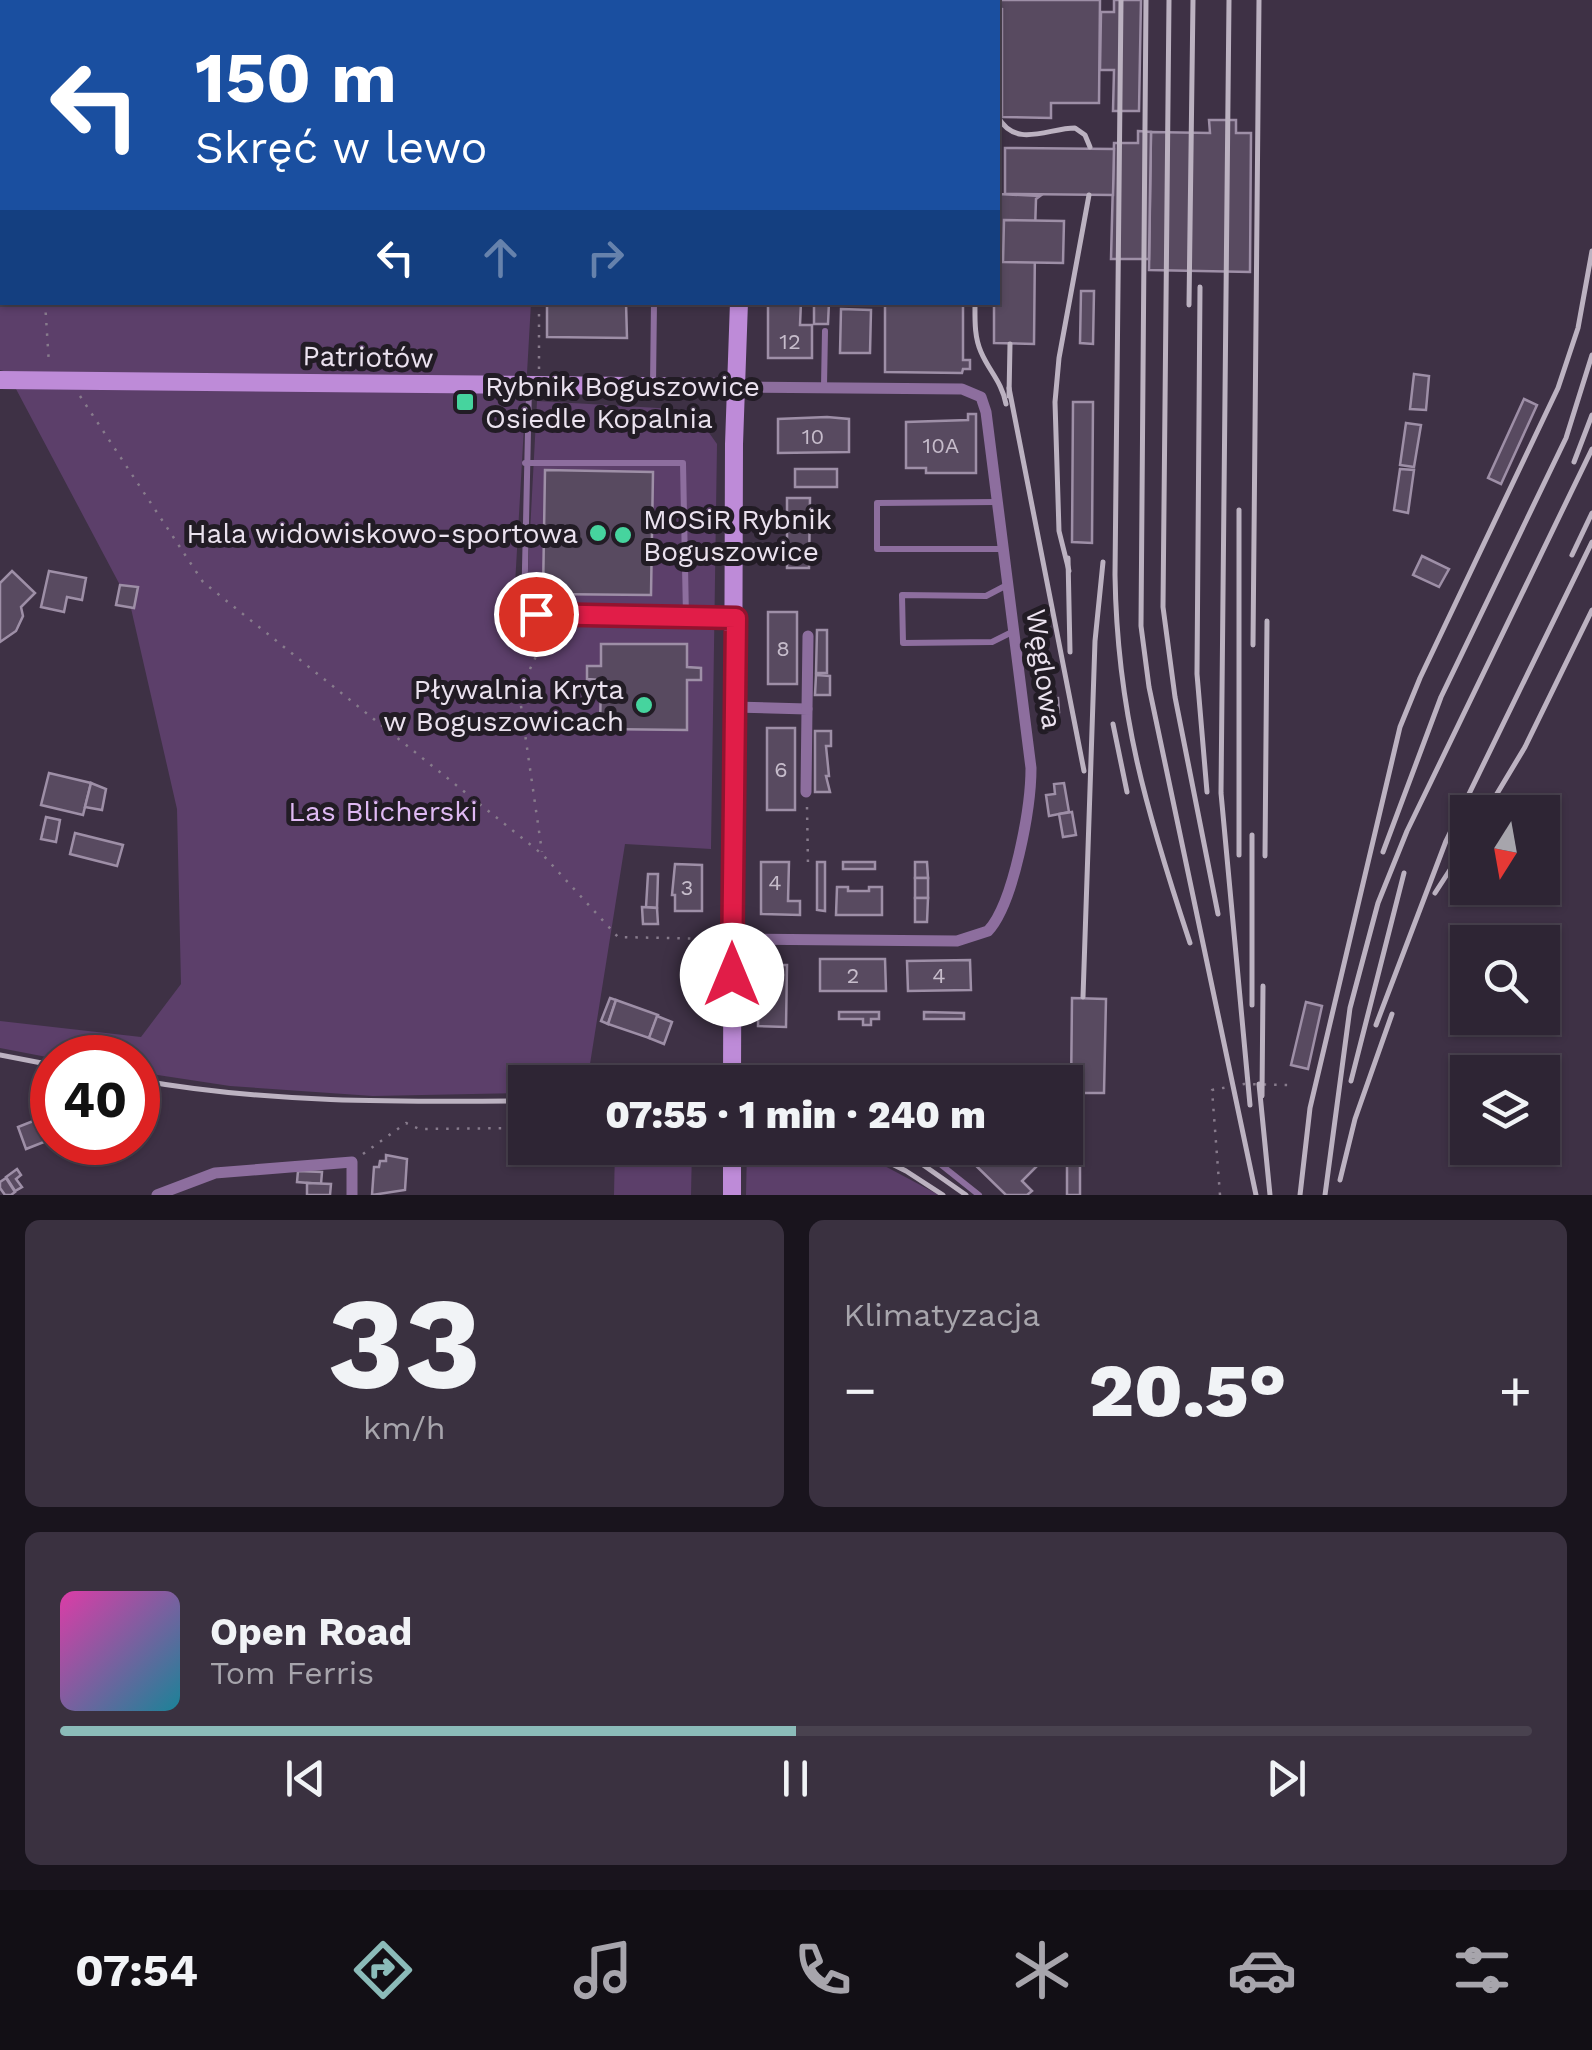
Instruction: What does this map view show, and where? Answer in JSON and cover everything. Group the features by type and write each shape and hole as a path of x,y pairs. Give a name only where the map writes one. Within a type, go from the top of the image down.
{"street":[{"path":"734,1065 731,939 739,305"},
{"name":"Patriotów","path":"0,380 735,387"},
{"name":"Węglowa","path":"731,939 957,941 980,935 994,926 1006,900 1030,790 1030,752 998,502 985,408 977,393 962,389 735,387"},
{"path":"806,792 808,636"},
{"path":"734,708 808,709"},
{"path":"157,1195 215,1173 352,1162 352,1195"},
{"path":"732,1165 732,1195"}],"lane":[{"path":"653,386 657,305"},
{"path":"824,388 825,331"},
{"path":"534,385 525,463 524,614 736,618"},
{"path":"525,463 683,464 686,618"},
{"path":"998,502 877,503 877,549 1004,548"},
{"path":"1008,584 986,596 902,595 902,643 992,642 1014,632"},
{"path":"941,1165 979,1195"}],"path":[{"path":"45,305 50,381"},
{"path":"534,385 539,305"},
{"path":"70,381 203,582 542,854 618,937 731,939"},
{"path":"536,614 540,648 519,692 542,854"},
{"path":"806,792 808,865"},
{"path":"1220,1195 1212,1090 1230,1085 1288,1085"},
{"path":"352,1162 406,1123 419,1129 508,1128"}],"green space":[{"name":"Las Blicherski","path":"0,305 531,305 513,620 525,626 537,401 693,410 717,444 711,849 625,844 590,1064 594,1065 508,1065 508,1093 373,1096 230,1086 160,1075 160,1035 143,1035 181,984 177,809 130,604 7,372 0,370"},
{"name":"Las Blicherski","path":"0,1021 123,1035 30,1035 30,1054 0,1048"},
{"path":"615,1165 692,1165 691,1195 614,1195"},
{"path":"747,1165 883,1165 939,1195 746,1195"}],"building":[{"path":"1000,0 1100,0 1099,103 1051,103 1051,118 1002,117"},
{"path":"1114,0 1141,0 1139,111 1113,111 1114,70 1100,70 1101,12 1114,12"},
{"path":"1209,120 1236,120 1236,133 1251,133 1250,272 1149,270 1151,132 1210,133"},
{"path":"1138,131 1151,132 1149,259 1111,259 1114,143 1138,143"},
{"path":"1005,148 1114,149 1113,195 1005,194"},
{"path":"1000,194 1040,196 1036,199 1035,231 1046,231 1046,244 1035,244 1034,344 994,343 994,305 1000,305"},
{"path":"1004,220 1064,221 1063,263 1003,262"},
{"path":"1081,291 1094,291 1093,344 1080,343"},
{"path":"547,305 626,305 627,338 547,337"},
{"path":"768,305 801,305 800,325 812,325 812,358 768,358"},
{"path":"814,305 829,305 828,324 814,324"},
{"path":"885,305 963,305 963,360 970,360 970,369 963,369 962,373 885,372"},
{"path":"841,309 871,310 870,353 840,353"},
{"path":"1414,374 1429,376 1426,410 1410,409"},
{"path":"1524,399 1537,405 1501,484 1488,478"},
{"path":"1073,402 1093,402 1092,543 1072,542"},
{"path":"968,414 976,414 976,473 926,473 926,468 906,468 906,422 968,420"},
{"path":"778,419 849,419 849,452 778,453"},
{"path":"1406,423 1421,425 1414,467 1400,465"},
{"path":"795,469 837,469 837,487 795,487"},
{"path":"1400,469 1414,470 1408,513 1394,510"},
{"name":"Hala widowiskowo-sportowa","path":"545,470 653,472 651,595 543,594"},
{"path":"787,498 810,498 809,568 787,568"},
{"path":"1422,556 1449,569 1439,587 1413,575"},
{"path":"12,571 35,593 21,607 23,616 16,631 0,642 0,583"},
{"path":"49,571 86,578 82,600 67,597 64,612 41,607"},
{"path":"120,585 138,587 134,608 116,605"},
{"path":"768,612 797,612 797,684 768,684"},
{"path":"817,630 827,630 827,673 816,673"},
{"name":"Pływalnia Kryta w Boguszowicach","path":"601,644 687,644 687,667 701,668 701,680 687,680 687,730 600,729 601,680 587,679 587,666 601,666"},
{"path":"816,675 830,676 830,695 815,695"},
{"path":"1058,698 1059,712 1048,713 1046,699"},
{"path":"767,728 795,728 795,810 767,810"},
{"path":"815,731 831,731 831,746 826,746 830,792 815,792"},
{"path":"49,773 91,783 83,815 41,805"},
{"path":"91,783 106,789 102,810 85,807"},
{"path":"1064,783 1069,812 1049,816 1046,795 1055,794 1054,784"},
{"path":"1072,812 1076,835 1063,837 1059,814"},
{"path":"46,817 60,820 56,842 41,839"},
{"path":"75,833 123,845 117,866 70,854"},
{"path":"761,862 789,862 788,901 800,901 800,915 761,914"},
{"path":"817,862 825,862 825,911 817,910"},
{"path":"843,862 875,862 875,869 843,869"},
{"path":"915,862 927,862 928,878 915,878"},
{"path":"675,864 702,865 702,911 675,911"},
{"path":"648,874 658,874 657,908 646,907"},
{"path":"915,878 928,878 928,898 915,898"},
{"path":"837,887 869,891 869,887 882,887 882,915 836,915"},
{"path":"915,898 928,898 927,922 915,922"},
{"path":"642,907 657,908 658,924 643,924"},
{"path":"820,959 885,959 886,991 820,991"},
{"path":"970,960 971,990 908,991 907,961"},
{"path":"759,965 787,965 786,1027 758,1026"},
{"path":"610,998 616,1000 608,1024 601,1021"},
{"path":"1072,998 1106,999 1104,1093 1083,1093 1083,1065 1071,1065"},
{"path":"616,1000 658,1015 649,1038 608,1024"},
{"path":"1306,1002 1322,1006 1308,1069 1291,1065"},
{"path":"839,1012 879,1012 879,1019 863,1025 863,1019 839,1019"},
{"path":"924,1012 964,1013 964,1019 924,1019"},
{"path":"657,1016 672,1022 664,1044 649,1038"},
{"path":"30,1122 30,1147 26,1149 18,1127"},
{"path":"386,1155 407,1159 405,1190 372,1195 374,1167 386,1161"},
{"path":"975,1165 1037,1166 1022,1181 1032,1191 1027,1195 1006,1195"},
{"path":"1067,1165 1080,1165 1080,1195 1067,1195"},
{"path":"17,1169 21,1175 16,1179 22,1187 15,1191 6,1177"},
{"path":"298,1171 322,1172 321,1184 297,1182"},
{"path":"6,1178 15,1192 11,1195 5,1195 0,1188 0,1182"},
{"path":"307,1183 331,1184 330,1195 307,1195"}],"railway":[{"path":"1121,0 1117,625 1137,762 1190,943"},
{"path":"1146,0 1141,626 1149,687 1256,1195"},
{"path":"1169,0 1163,607 1175,697 1218,914"},
{"path":"1189,305 1193,0"},
{"path":"1229,0 1221,793 1250,1105"},
{"path":"1253,645 1259,0"},
{"path":"1000,120 1005,127 1023,135 1075,128 1085,135 1090,147"},
{"path":"1069,571 1059,531 1055,402 1059,358 1089,195"},
{"path":"1300,1195 1310,1108 1400,727 1558,388 1578,328 1592,251"},
{"path":"1200,287 1197,674 1207,792"},
{"path":"975,305 979,346 1006,404"},
{"path":"1009,396 1010,344"},
{"path":"1383,852 1441,697 1566,438 1592,355"},
{"path":"1009,388 1084,771"},
{"path":"1574,462 1592,415"},
{"path":"1325,1195 1350,1008 1378,903 1407,831 1592,449"},
{"path":"1239,510 1239,855"},
{"path":"1572,555 1592,513"},
{"path":"1376,1025 1446,841 1592,542"},
{"path":"1068,558 1070,652"},
{"path":"1083,997 1095,641 1103,562"},
{"path":"1496,795 1525,747 1592,610"},
{"path":"1265,856 1267,621"},
{"path":"1113,724 1127,792"},
{"path":"1252,835 1252,1005"},
{"path":"1435,893 1450,870"},
{"path":"1351,1081 1404,873"},
{"path":"1262,1096 1263,986"},
{"path":"1340,1180 1355,1119 1392,1014"},
{"path":"0,1055 30,1061"},
{"path":"160,1084 283,1097 508,1101"},
{"path":"1259,1084 1270,1195"},
{"path":"894,1165 943,1195"},
{"path":"923,1165 966,1195"}],"place":[{"name":"Rybnik Boguszowice Osiedle Kopalnia","path":"465,402"},
{"name":"Hala widowiskowo-sportowa","path":"598,533"},
{"name":"MOSiR Rybnik Boguszowice","path":"623,535"},
{"name":"Pływalnia Kryta w Boguszowicach","path":"644,705"}],"route":[{"path":"536,614 736,618 732,975"}]}
